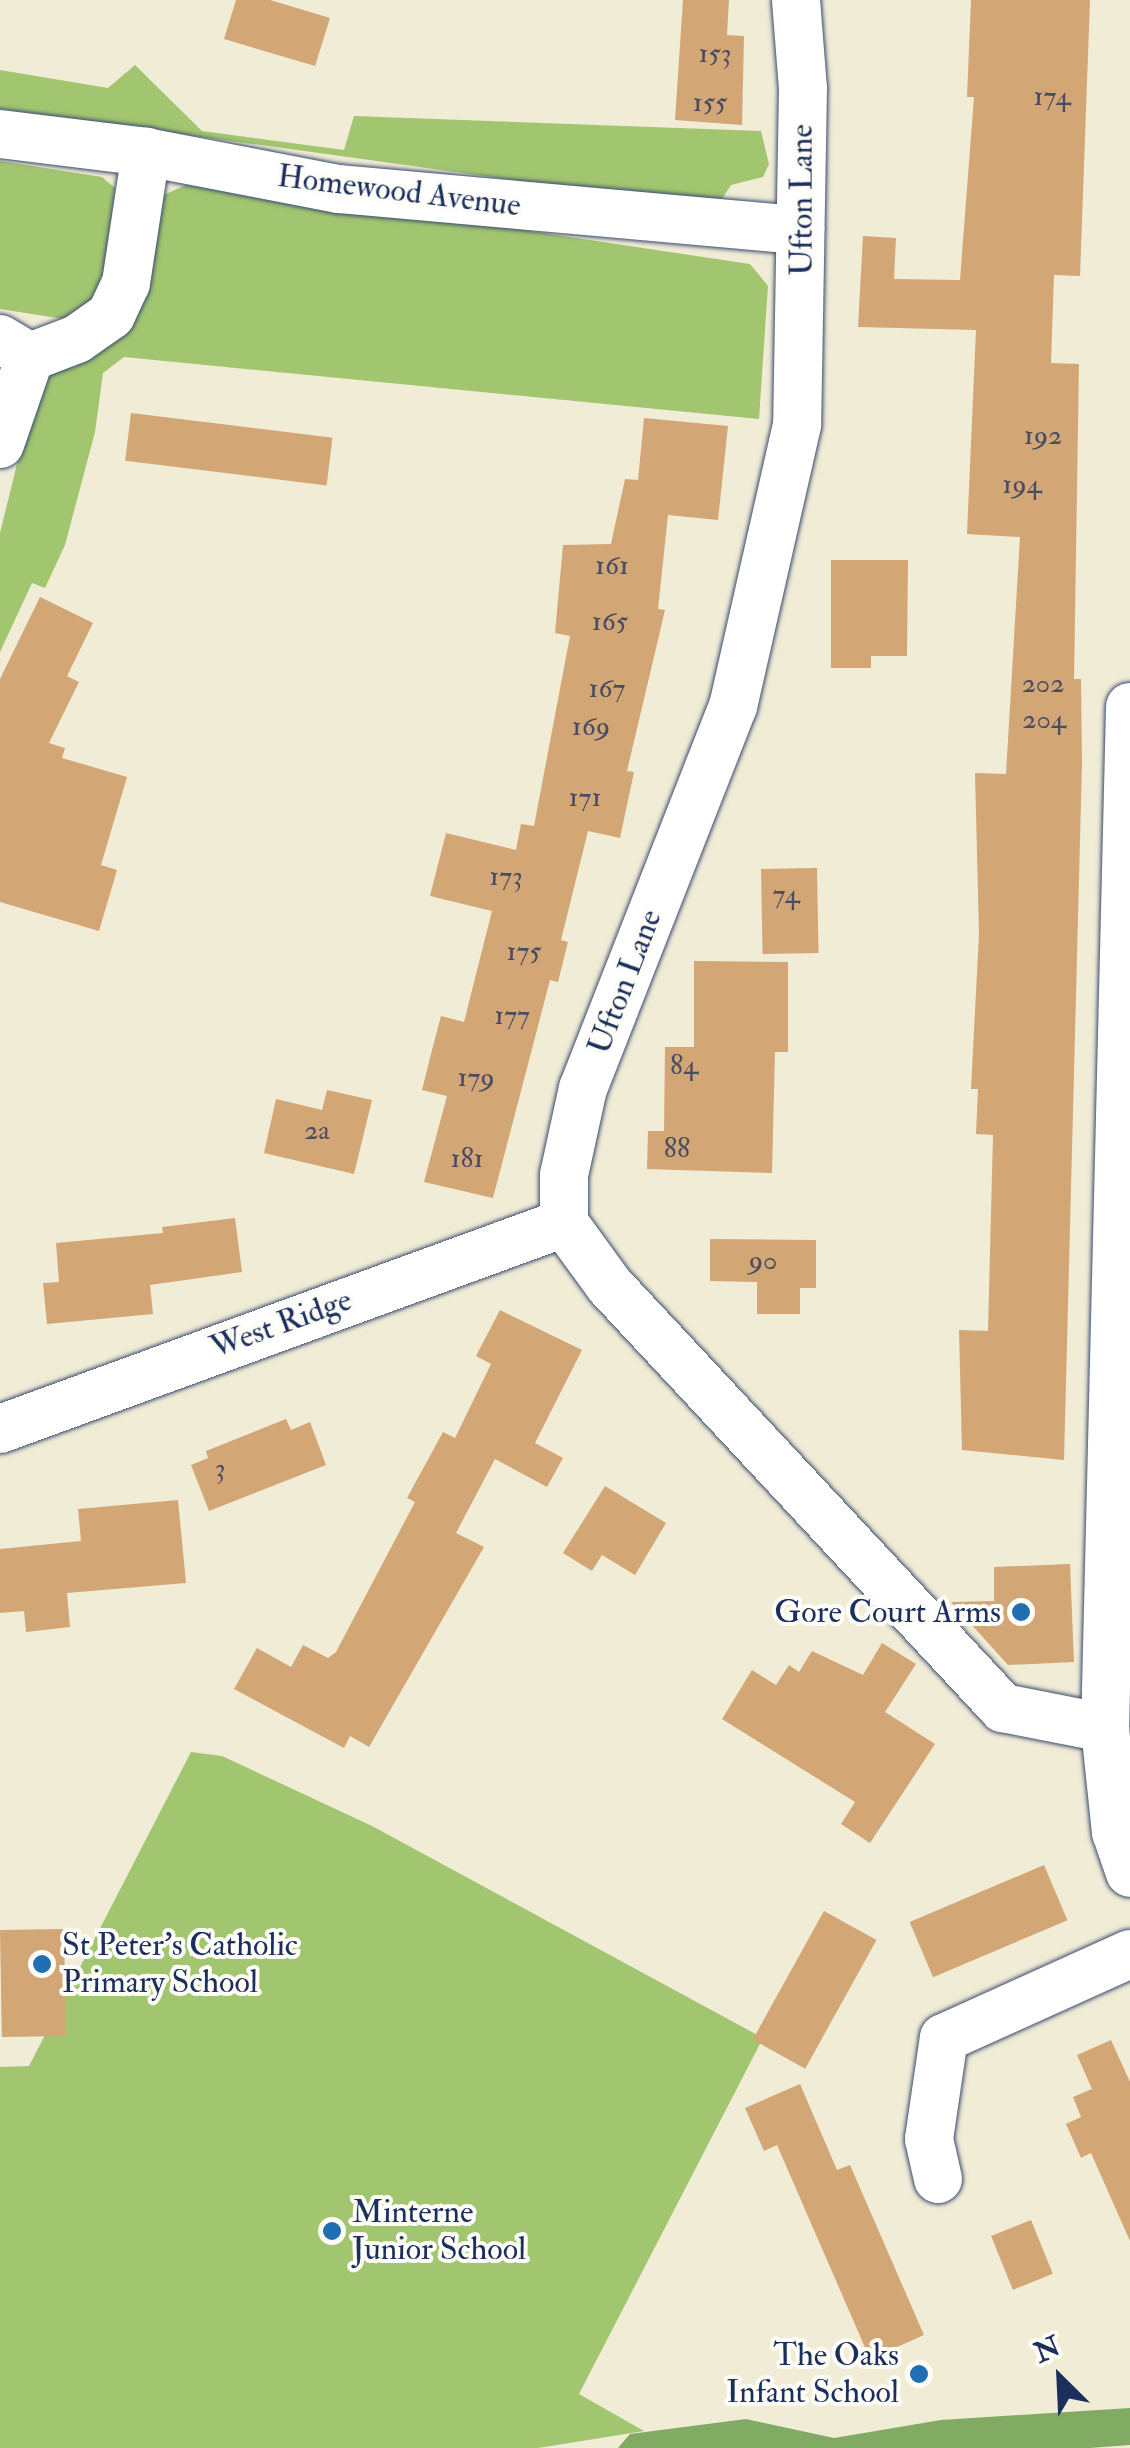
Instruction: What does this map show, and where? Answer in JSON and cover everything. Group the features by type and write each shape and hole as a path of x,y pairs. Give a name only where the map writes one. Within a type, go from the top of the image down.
{"street":[{"name":"Ufton Lane","path":"564,1224 564,1175 583,1088 732,706 797,425 803,88 796,0"},
{"name":"Homewood Avenue","path":"0,134 146,152 339,189 800,230"},
{"path":"0,444 15,348 77,339 111,315 126,282 146,152"},
{"path":"1130,707 1105,1728 1116,1832 1130,1872"},
{"path":"564,1224 610,1286 1003,1708 1105,1728"},
{"name":"West Ridge","path":"0,1429 564,1224"},
{"path":"938,2178 929,2139 944,2038 1130,1954"}],"green space":[{"path":"135,65 202,131 344,150 354,116 761,131 769,164 763,177 731,185 716,208 0,109 0,70 108,88"},
{"path":"0,161 102,177 115,188 102,299 64,319 0,309"},
{"path":"194,181 750,264 768,286 759,419 124,357 103,373 95,432 65,545 45,588 32,583 0,652 0,533 37,383 77,342 162,196"},
{"name":"Minterne Junior School","path":"191,1752 222,1756 372,1826 763,2038 579,2394 644,2431 538,2448 0,2448 0,2067 29,2066"},
{"path":"1130,2408 1130,2445 618,2448 630,2434 746,2419 834,2438 941,2420"}],"building":[{"path":"236,0 270,0 330,18 315,66 224,39"},
{"path":"683,0 729,0 727,35 744,36 742,125 675,120"},
{"path":"971,0 1090,0 1080,276 1054,275 1051,363 1079,364 1074,679 1081,679 1082,763 1064,1460 962,1450 959,1330 988,1331 993,1135 976,1134 978,1089 971,1089 979,934 975,773 1006,774 1020,537 967,534 976,330 858,327 863,236 896,238 894,279 960,280 974,97 967,97"},
{"path":"131,413 332,438 327,485 125,461"},
{"path":"644,418 728,426 718,520 668,515 658,609 665,610 627,771 634,772 620,838 588,831 561,940 568,942 558,982 550,980 493,1198 424,1182 447,1096 422,1090 432,1050 441,1016 464,1022 492,911 430,896 446,833 516,850 521,824 534,826 570,636 555,633 563,545 611,544 625,479 638,480"},
{"path":"831,560 908,560 907,656 871,656 871,668 831,668"},
{"path":"40,597 93,623 67,676 79,682 49,743 65,748 62,758 127,777 101,865 117,870 99,931 0,902 0,679"},
{"path":"817,868 818,953 762,954 761,869"},
{"path":"694,961 788,962 788,1052 775,1052 772,1173 647,1169 648,1131 664,1131 665,1047 694,1047"},
{"path":"327,1090 372,1100 354,1174 264,1153 276,1099 322,1110"},
{"path":"235,1218 242,1272 150,1285 153,1314 47,1324 43,1283 59,1282 56,1243 163,1233 162,1227"},
{"path":"710,1239 816,1240 816,1288 800,1288 800,1314 757,1314 757,1282 710,1281"},
{"path":"500,1310 582,1350 535,1443 563,1458 547,1487 495,1459 456,1533 484,1547 369,1747 350,1736 344,1748 234,1689 257,1648 291,1667 303,1645 328,1658 336,1652 415,1502 407,1498 443,1432 455,1438 491,1364 476,1356"},
{"path":"286,1419 291,1430 310,1422 326,1465 209,1511 191,1465 208,1458 206,1451"},
{"path":"605,1486 666,1523 635,1575 602,1555 592,1571 563,1553"},
{"path":"178,1500 186,1583 67,1593 70,1627 26,1632 24,1611 0,1613 0,1549 81,1541 78,1509"},
{"name":"Gore Court Arms","path":"1070,1564 1074,1662 1008,1665 951,1602 994,1601 994,1567"},
{"path":"882,1643 916,1664 885,1712 935,1744 870,1843 841,1824 855,1802 722,1719 752,1670 776,1685 789,1665 799,1672 812,1651 863,1675"},
{"path":"1044,1865 1067,1920 933,1977 910,1922"},
{"path":"824,1911 876,1940 805,2069 753,2040"},
{"path":"64,1929 66,2036 2,2037 0,1930"},
{"path":"1111,2040 1130,2082 1130,2241 1091,2153 1081,2158 1066,2124 1081,2117 1073,2097 1092,2089 1077,2055"},
{"path":"800,2084 837,2170 850,2165 924,2335 870,2359 777,2145 764,2151 745,2108"},
{"path":"1031,2220 1053,2274 1013,2290 991,2236"}],"place":[{"name":"Gore Court Arms","path":"1021,1612"},
{"name":"St Peter's Catholic Primary School","path":"42,1964"},
{"name":"Minterne Junior School","path":"332,2231"},
{"name":"The Oaks Infant School","path":"919,2374"}]}
